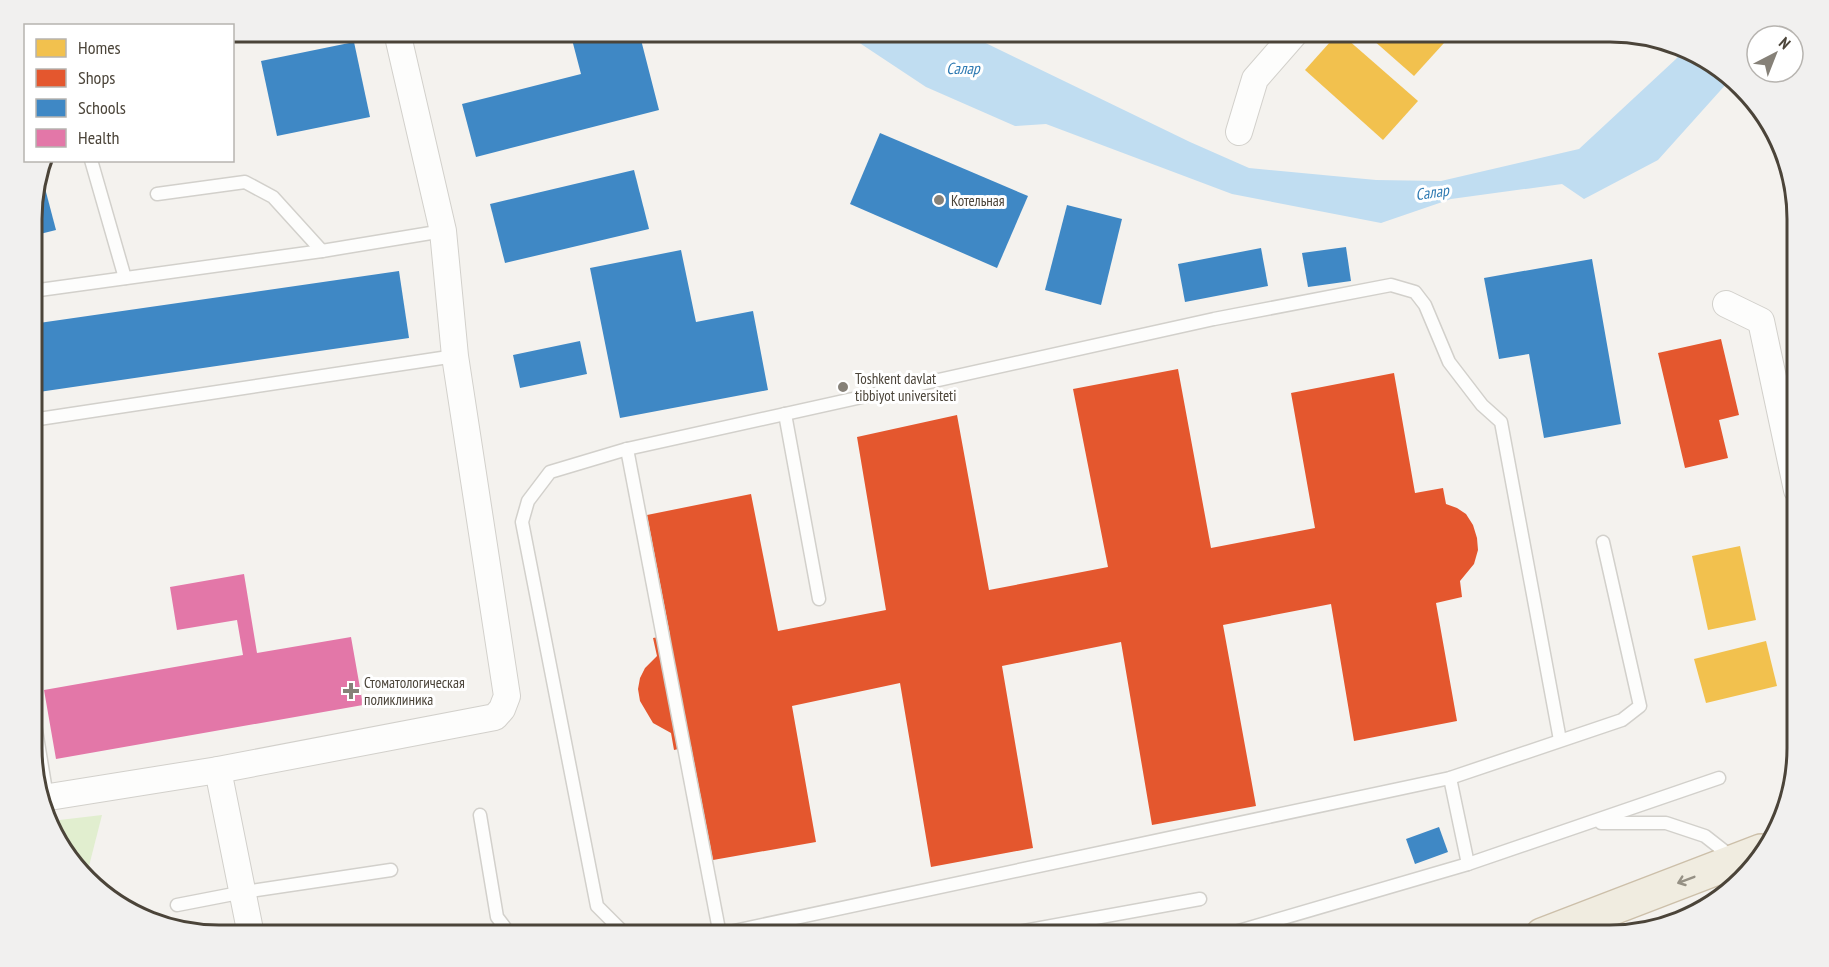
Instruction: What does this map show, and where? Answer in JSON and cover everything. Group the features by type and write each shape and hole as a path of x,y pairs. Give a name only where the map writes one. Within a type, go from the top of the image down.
{"highway":[{"path":"1568,925 1749,856"}],"street":[{"path":"49,797 218,770 495,717 502,709 507,696 455,356 443,231 399,42"},
{"path":"1239,132 1255,79 1287,42"},
{"path":"1726,304 1761,321 1787,443"},
{"path":"218,770 249,925"}],"lane":[{"path":"92,162 125,278"},
{"path":"157,194 245,182 273,198 322,250"},
{"path":"42,290 443,231"},
{"path":"616,925 597,906 522,522 528,501 550,472 627,449 1250,312 1391,285 1414,292 1425,305 1449,362 1482,405 1501,422 1560,740"},
{"path":"42,418 455,356"},
{"path":"785,414 819,599"},
{"path":"627,449 718,925"},
{"path":"766,925 1450,778 1622,720 1640,706 1603,543"},
{"path":"1450,778 1468,864"},
{"path":"1259,925 1468,864 1719,778"},
{"path":"480,815 498,917 503,925"},
{"path":"1591,823 1666,823 1705,836 1749,856"},
{"path":"177,905 243,892 391,870"},
{"path":"1057,925 1200,899"}],"green space":[{"path":"102,815 89,868 72,847 57,820"}],"water":[{"name":"Салар","path":"858,42 984,42 1190,142 1249,168 1376,180 1441,181 1579,149 1679,55 1718,78 1725,85 1658,160 1584,199 1562,184 1451,199 1381,223 1232,194 1046,124 1015,126 926,87"}],"building: Homes":[{"path":"1330,42 1350,42 1418,101 1383,140 1305,70"},
{"path":"1375,42 1445,42 1414,76"},
{"path":"1740,546 1756,620 1708,630 1692,556"},
{"path":"1766,641 1777,686 1706,703 1694,659"}],"building: Shops":[{"path":"1721,339 1739,415 1719,420 1728,458 1685,468 1658,353"},
{"path":"1178,369 1211,548 1315,528 1291,393 1394,373 1415,493 1443,488 1446,504 1466,514 1477,538 1478,550 1474,564 1460,581 1462,597 1436,603 1457,721 1354,741 1331,604 1223,625 1256,806 1152,825 1121,642 1002,666 1033,848 931,867 900,683 792,706 816,842 713,860 691,746 674,750 671,733 653,723 640,701 638,689 640,678 645,668 657,656 653,638 670,635 647,515 751,494 778,631 886,610 857,437 957,415 989,590 1108,567 1073,389"}],"building: Schools":[{"path":"354,42 370,117 277,136 261,61"},
{"path":"573,42 642,42 659,110 476,157 462,104 581,74"},
{"name":"Котельная","path":"880,133 1028,196 997,268 850,204"},
{"path":"634,170 649,229 505,263 490,204"},
{"path":"45,189 56,230 42,234 42,207"},
{"path":"1067,205 1122,219 1101,305 1045,290"},
{"path":"1346,247 1351,281 1308,287 1302,253"},
{"path":"1261,248 1268,286 1185,302 1178,264"},
{"path":"681,250 696,322 753,311 768,390 620,418 590,268"},
{"path":"1592,259 1621,424 1544,438 1529,354 1499,359 1484,278"},
{"path":"399,271 409,338 42,392 42,323"},
{"path":"580,341 587,374 520,388 513,355"},
{"path":"1439,827 1448,852 1415,864 1406,839"}],"building: Health":[{"path":"244,574 257,653 351,637 363,705 56,759 44,690 243,655 237,620 177,630 170,587"}],"place":[{"name":"Котельная","path":"939,200"},
{"name":"Toshkent davlat tibbiyot universiteti","path":"843,387"},
{"name":"Стоматологическая поликлиника","path":"351,691"}]}
